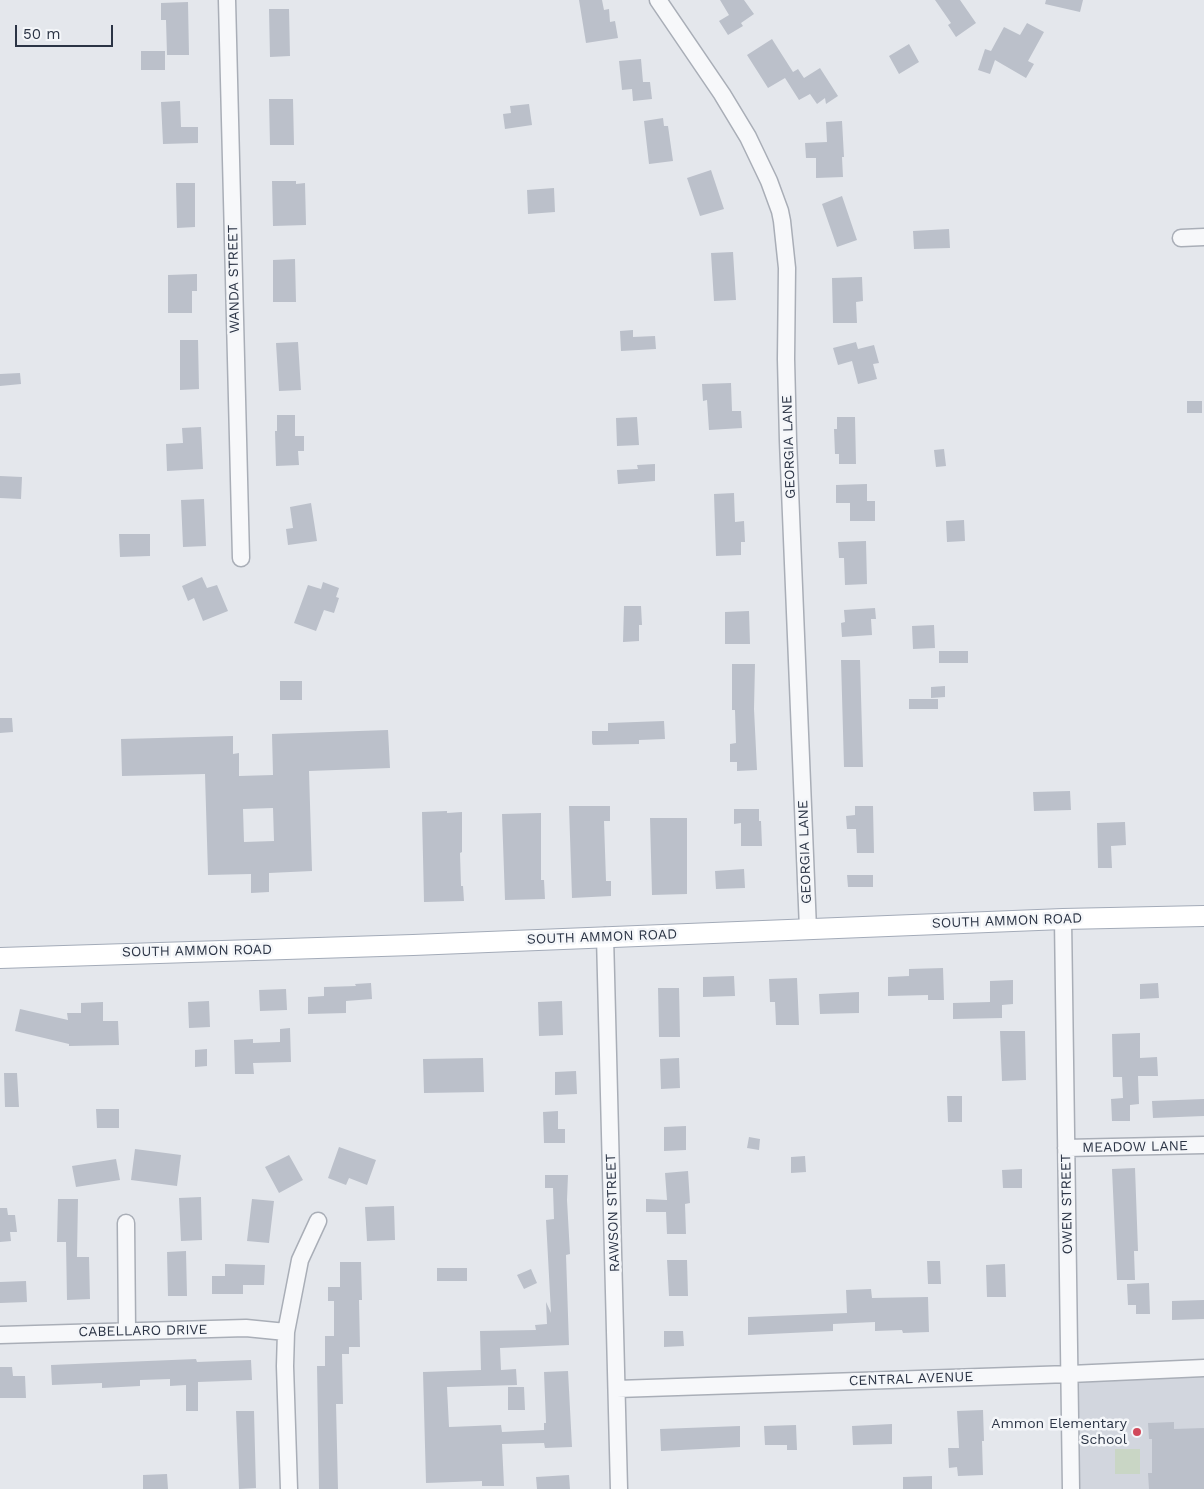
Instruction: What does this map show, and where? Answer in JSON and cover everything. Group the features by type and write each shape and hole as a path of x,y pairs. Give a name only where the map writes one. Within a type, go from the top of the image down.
{"main road":[{"name":"SOUTH AMMON ROAD","path":"0,958 413,945 1063,919 1204,916"}],"street":[{"name":"WANDA STREET","path":"227,0 242,558"},
{"name":"GEORGIA LANE","path":"658,0 722,94 748,137 769,181 781,216 787,268 786,359 808,929"},
{"path":"1181,238 1204,237"},
{"name":"OWEN STREET","path":"1063,919 1071,1489"},
{"name":"RAWSON STREET","path":"605,936 619,1489"},
{"name":"MEADOW LANE","path":"1066,1148 1204,1145"},
{"path":"289,1489 285,1366 286,1332 300,1260 318,1221"},
{"path":"126,1223 127,1330"},
{"name":"CABELLARO DRIVE","path":"0,1335 246,1328 286,1332"},
{"name":"CENTRAL AVENUE","path":"617,1388 1204,1368"}],"shaded area":[{"name":"Ammon Elementary School","path":"1204,1368 1204,1489 1071,1489 1070,1374"}],"green space":[{"path":"1115,1449 1140,1449 1140,1474 1115,1474"}],"building":[{"path":"579,0 602,0 604,10 609,9 610,22 615,21 618,38 586,43"},
{"path":"720,0 744,0 754,14 741,23 743,26 728,35 719,21 729,15"},
{"path":"935,0 960,0 976,23 956,37 948,25 951,23"},
{"path":"1046,0 1083,0 1080,12 1045,4"},
{"path":"188,2 189,55 167,55 166,20 161,20 161,3"},
{"path":"269,9 289,9 290,56 270,57"},
{"path":"1027,23 1044,32 1028,61 1034,64 1026,78 995,60 990,74 978,70 985,49 991,51 1004,27 1020,35"},
{"path":"772,39 793,72 798,69 804,78 820,68 838,96 826,104 825,98 817,104 810,94 799,100 785,78 768,88 747,55"},
{"path":"909,44 919,62 899,74 889,56"},
{"path":"141,51 165,51 165,70 141,70"},
{"path":"641,59 643,82 650,82 652,99 633,101 632,89 622,90 619,61"},
{"path":"269,99 293,99 294,145 270,145"},
{"path":"180,101 181,127 198,127 198,143 163,144 161,102"},
{"path":"529,104 532,125 505,129 503,114 511,113 510,106"},
{"path":"663,118 664,126 668,126 673,161 649,164 644,121"},
{"path":"842,121 843,177 816,178 816,158 806,158 805,143 827,142 826,122"},
{"path":"711,170 724,209 700,216 687,178"},
{"path":"272,181 296,181 296,184 305,183 306,225 273,226"},
{"path":"176,183 195,183 195,227 177,228"},
{"path":"554,188 555,212 528,214 527,190"},
{"path":"842,196 857,240 837,247 822,204"},
{"path":"949,229 950,248 914,249 913,231"},
{"path":"733,252 736,300 714,301 711,253"},
{"path":"295,259 296,302 273,302 273,260"},
{"path":"197,274 197,291 192,291 192,313 168,313 168,275"},
{"path":"862,277 863,301 856,302 857,323 833,323 832,278"},
{"path":"633,330 633,337 655,336 656,349 621,351 620,331"},
{"path":"180,340 198,340 199,389 180,390"},
{"path":"298,342 301,390 279,391 276,343"},
{"path":"856,342 858,349 874,345 879,363 873,364 877,379 858,384 852,361 838,365 833,348"},
{"path":"20,373 21,384 0,386 0,374"},
{"path":"731,383 732,411 741,411 742,428 709,430 707,400 703,401 702,384"},
{"path":"1187,401 1202,401 1202,413 1187,413"},
{"path":"277,415 295,415 295,436 304,436 304,451 298,451 299,465 276,466 275,431 277,431"},
{"path":"637,417 639,445 617,446 616,418"},
{"path":"837,417 855,417 856,464 839,464 839,454 835,454 834,429 837,429"},
{"path":"201,427 203,469 167,471 166,444 183,443 182,428"},
{"path":"944,449 946,466 936,467 934,450"},
{"path":"655,464 655,481 618,484 617,470 638,469 637,465"},
{"path":"0,476 22,477 21,499 0,498"},
{"path":"867,484 867,501 875,501 875,521 850,521 850,503 836,503 836,485"},
{"path":"734,493 735,522 744,521 745,542 741,542 741,555 716,556 714,494"},
{"path":"204,499 206,546 183,547 181,500"},
{"path":"311,503 317,541 288,545 286,529 293,528 290,507"},
{"path":"964,520 965,541 947,542 946,521"},
{"path":"119,534 150,534 150,556 120,557"},
{"path":"866,541 867,584 845,585 844,558 839,558 838,542"},
{"path":"202,577 207,588 217,585 228,611 203,621 194,598 188,601 182,586"},
{"path":"323,582 339,588 336,597 339,598 334,613 324,610 316,631 294,623 308,585 321,589"},
{"path":"624,606 641,606 642,625 639,625 639,641 623,642"},
{"path":"875,608 876,619 871,619 872,635 842,637 841,623 845,622 844,610"},
{"path":"749,611 750,644 725,644 725,612"},
{"path":"934,625 935,648 913,649 912,626"},
{"path":"939,651 968,651 968,663 939,663"},
{"path":"841,660 860,660 863,767 844,767"},
{"path":"732,664 755,664 754,709 757,770 737,771 737,762 730,762 730,744 736,743 735,710 732,710"},
{"path":"280,681 302,681 302,700 280,700"},
{"path":"945,686 945,697 931,698 931,687"},
{"path":"909,699 938,699 938,709 909,709"},
{"path":"0,718 12,718 13,732 0,733"},
{"path":"664,721 665,739 639,740 639,744 593,745 592,743 592,731 608,731 608,723"},
{"path":"388,730 390,768 309,771 312,871 269,873 269,892 251,893 251,874 208,875 205,774 122,776 121,739 233,736 233,754 239,753 239,776 273,775 272,734","holes":["273,808 274,841 244,842 243,809"]},
{"path":"1070,791 1071,810 1034,811 1033,792"},
{"path":"569,806 610,806 610,821 604,821 606,881 611,881 611,896 572,898"},
{"path":"855,806 873,806 874,853 857,853 856,829 847,829 846,816 855,815"},
{"path":"734,809 759,809 762,846 741,846 741,823 734,824"},
{"path":"447,811 447,813 462,812 462,852 460,853 461,886 463,886 464,901 424,902 422,812"},
{"path":"541,813 541,880 544,880 545,899 505,900 502,814"},
{"path":"650,818 687,818 687,894 652,895"},
{"path":"1125,822 1126,845 1111,846 1112,868 1098,868 1097,823"},
{"path":"744,869 745,888 716,889 715,871"},
{"path":"847,875 873,875 873,887 848,887"},
{"path":"943,968 944,1000 928,1000 928,995 888,996 888,977 909,976 909,969"},
{"path":"734,976 735,996 703,997 703,977"},
{"path":"797,978 799,1025 776,1025 775,1002 770,1002 769,979"},
{"path":"1013,980 1013,1004 1002,1005 1002,1018 953,1019 953,1003 990,1002 990,981"},
{"path":"371,983 372,999 346,1001 346,1013 308,1014 308,997 324,996 324,987 356,986 355,984"},
{"path":"1158,983 1159,998 1140,999 1140,984"},
{"path":"658,988 679,988 680,1037 659,1037"},
{"path":"286,989 287,1010 260,1011 259,990"},
{"path":"859,992 859,1013 820,1014 819,994"},
{"path":"209,1001 210,1027 189,1028 188,1002"},
{"path":"562,1001 563,1035 539,1036 538,1002"},
{"path":"103,1002 103,1021 118,1021 119,1045 69,1046 69,1044 15,1031 20,1009 68,1020 67,1013 81,1013 81,1003"},
{"path":"290,1028 291,1062 253,1063 254,1074 235,1074 234,1040 253,1039 253,1043 280,1042 280,1029"},
{"path":"1000,1031 1025,1031 1026,1080 1002,1081"},
{"path":"1140,1033 1140,1058 1157,1057 1158,1076 1138,1076 1139,1104 1130,1105 1130,1121 1112,1121 1111,1099 1123,1098 1122,1077 1113,1077 1112,1034"},
{"path":"207,1049 207,1066 195,1067 195,1050"},
{"path":"483,1058 484,1092 424,1093 423,1059"},
{"path":"679,1058 680,1088 661,1089 660,1059"},
{"path":"576,1071 577,1094 555,1095 555,1072"},
{"path":"4,1073 17,1073 19,1107 5,1107"},
{"path":"947,1096 962,1096 962,1122 948,1122"},
{"path":"1204,1099 1204,1116 1153,1118 1152,1101"},
{"path":"96,1109 119,1109 119,1128 97,1128"},
{"path":"558,1111 558,1129 565,1129 565,1143 544,1143 543,1112"},
{"path":"686,1126 686,1150 664,1151 664,1127"},
{"path":"749,1137 760,1139 759,1150 747,1148"},
{"path":"339,1147 376,1160 367,1185 349,1178 346,1185 328,1178"},
{"path":"135,1149 181,1155 177,1186 131,1180"},
{"path":"289,1155 303,1180 279,1193 265,1167"},
{"path":"805,1156 806,1172 791,1173 791,1157"},
{"path":"116,1159 120,1180 76,1187 72,1166"},
{"path":"1135,1168 1138,1251 1134,1251 1135,1280 1117,1280 1112,1169"},
{"path":"1022,1169 1022,1188 1003,1188 1002,1170"},
{"path":"688,1171 690,1203 685,1204 686,1234 667,1234 666,1212 646,1212 646,1199 667,1200 665,1173"},
{"path":"545,1175 568,1175 567,1200 570,1254 566,1255 569,1345 500,1348 501,1370 516,1369 517,1385 447,1387 449,1427 501,1425 502,1432 544,1430 544,1423 546,1423 544,1372 568,1371 572,1447 545,1448 544,1443 502,1444 504,1486 482,1486 482,1481 426,1483 423,1372 481,1370 480,1331 536,1330 535,1325 547,1324 546,1302 551,1313 546,1220 554,1219 553,1188 545,1188"},
{"path":"201,1197 202,1240 181,1241 179,1198"},
{"path":"58,1199 78,1199 77,1257 89,1257 90,1299 67,1300 66,1242 57,1242"},
{"path":"252,1199 274,1201 269,1243 247,1241"},
{"path":"394,1206 395,1240 367,1241 365,1207"},
{"path":"0,1208 7,1208 8,1215 15,1215 17,1232 10,1232 11,1241 0,1242"},
{"path":"186,1251 187,1296 168,1296 167,1252"},
{"path":"667,1260 687,1260 688,1296 669,1296"},
{"path":"927,1261 940,1261 941,1284 928,1284"},
{"path":"340,1262 361,1262 362,1300 359,1300 360,1347 349,1347 349,1354 342,1354 343,1404 336,1404 338,1489 319,1489 317,1366 325,1366 325,1336 334,1336 334,1301 328,1301 328,1287 340,1287"},
{"path":"225,1264 265,1265 264,1285 243,1285 243,1294 212,1294 212,1276 225,1276"},
{"path":"1005,1264 1006,1297 987,1297 986,1265"},
{"path":"437,1268 467,1268 467,1281 437,1281"},
{"path":"531,1269 537,1283 524,1289 517,1275"},
{"path":"26,1281 27,1302 0,1303 0,1282"},
{"path":"1149,1283 1150,1314 1136,1314 1136,1305 1128,1305 1127,1284"},
{"path":"871,1289 872,1298 928,1297 929,1332 875,1331 875,1322 833,1324 833,1331 748,1335 748,1317 847,1313 846,1290"},
{"path":"1204,1300 1204,1319 1172,1320 1172,1301"},
{"path":"664,1331 683,1331 684,1346 664,1347"},
{"path":"196,1359 197,1362 251,1360 252,1380 198,1382 198,1411 186,1411 186,1385 170,1386 170,1379 140,1380 140,1386 102,1388 102,1383 52,1385 51,1365"},
{"path":"0,1367 12,1367 13,1376 25,1376 26,1398 0,1398"},
{"path":"508,1387 524,1387 525,1410 508,1410"},
{"path":"983,1410 983,1475 958,1476 957,1467 949,1468 948,1448 959,1448 957,1411"},
{"path":"236,1411 254,1411 256,1488 239,1489"},
{"path":"1174,1422 1174,1429 1204,1428 1204,1489 1149,1489 1148,1473 1152,1473 1152,1439 1149,1439 1148,1423"},
{"path":"892,1424 892,1444 853,1445 852,1426"},
{"path":"796,1425 797,1450 787,1450 787,1445 765,1445 764,1426"},
{"path":"740,1426 740,1447 661,1451 660,1429"},
{"path":"167,1474 168,1489 143,1489 143,1475"},
{"path":"569,1475 570,1489 537,1489 536,1477"},
{"path":"932,1476 932,1489 903,1489 903,1477"}],"place":[{"name":"Ammon Elementary School","path":"1137,1432"}]}
